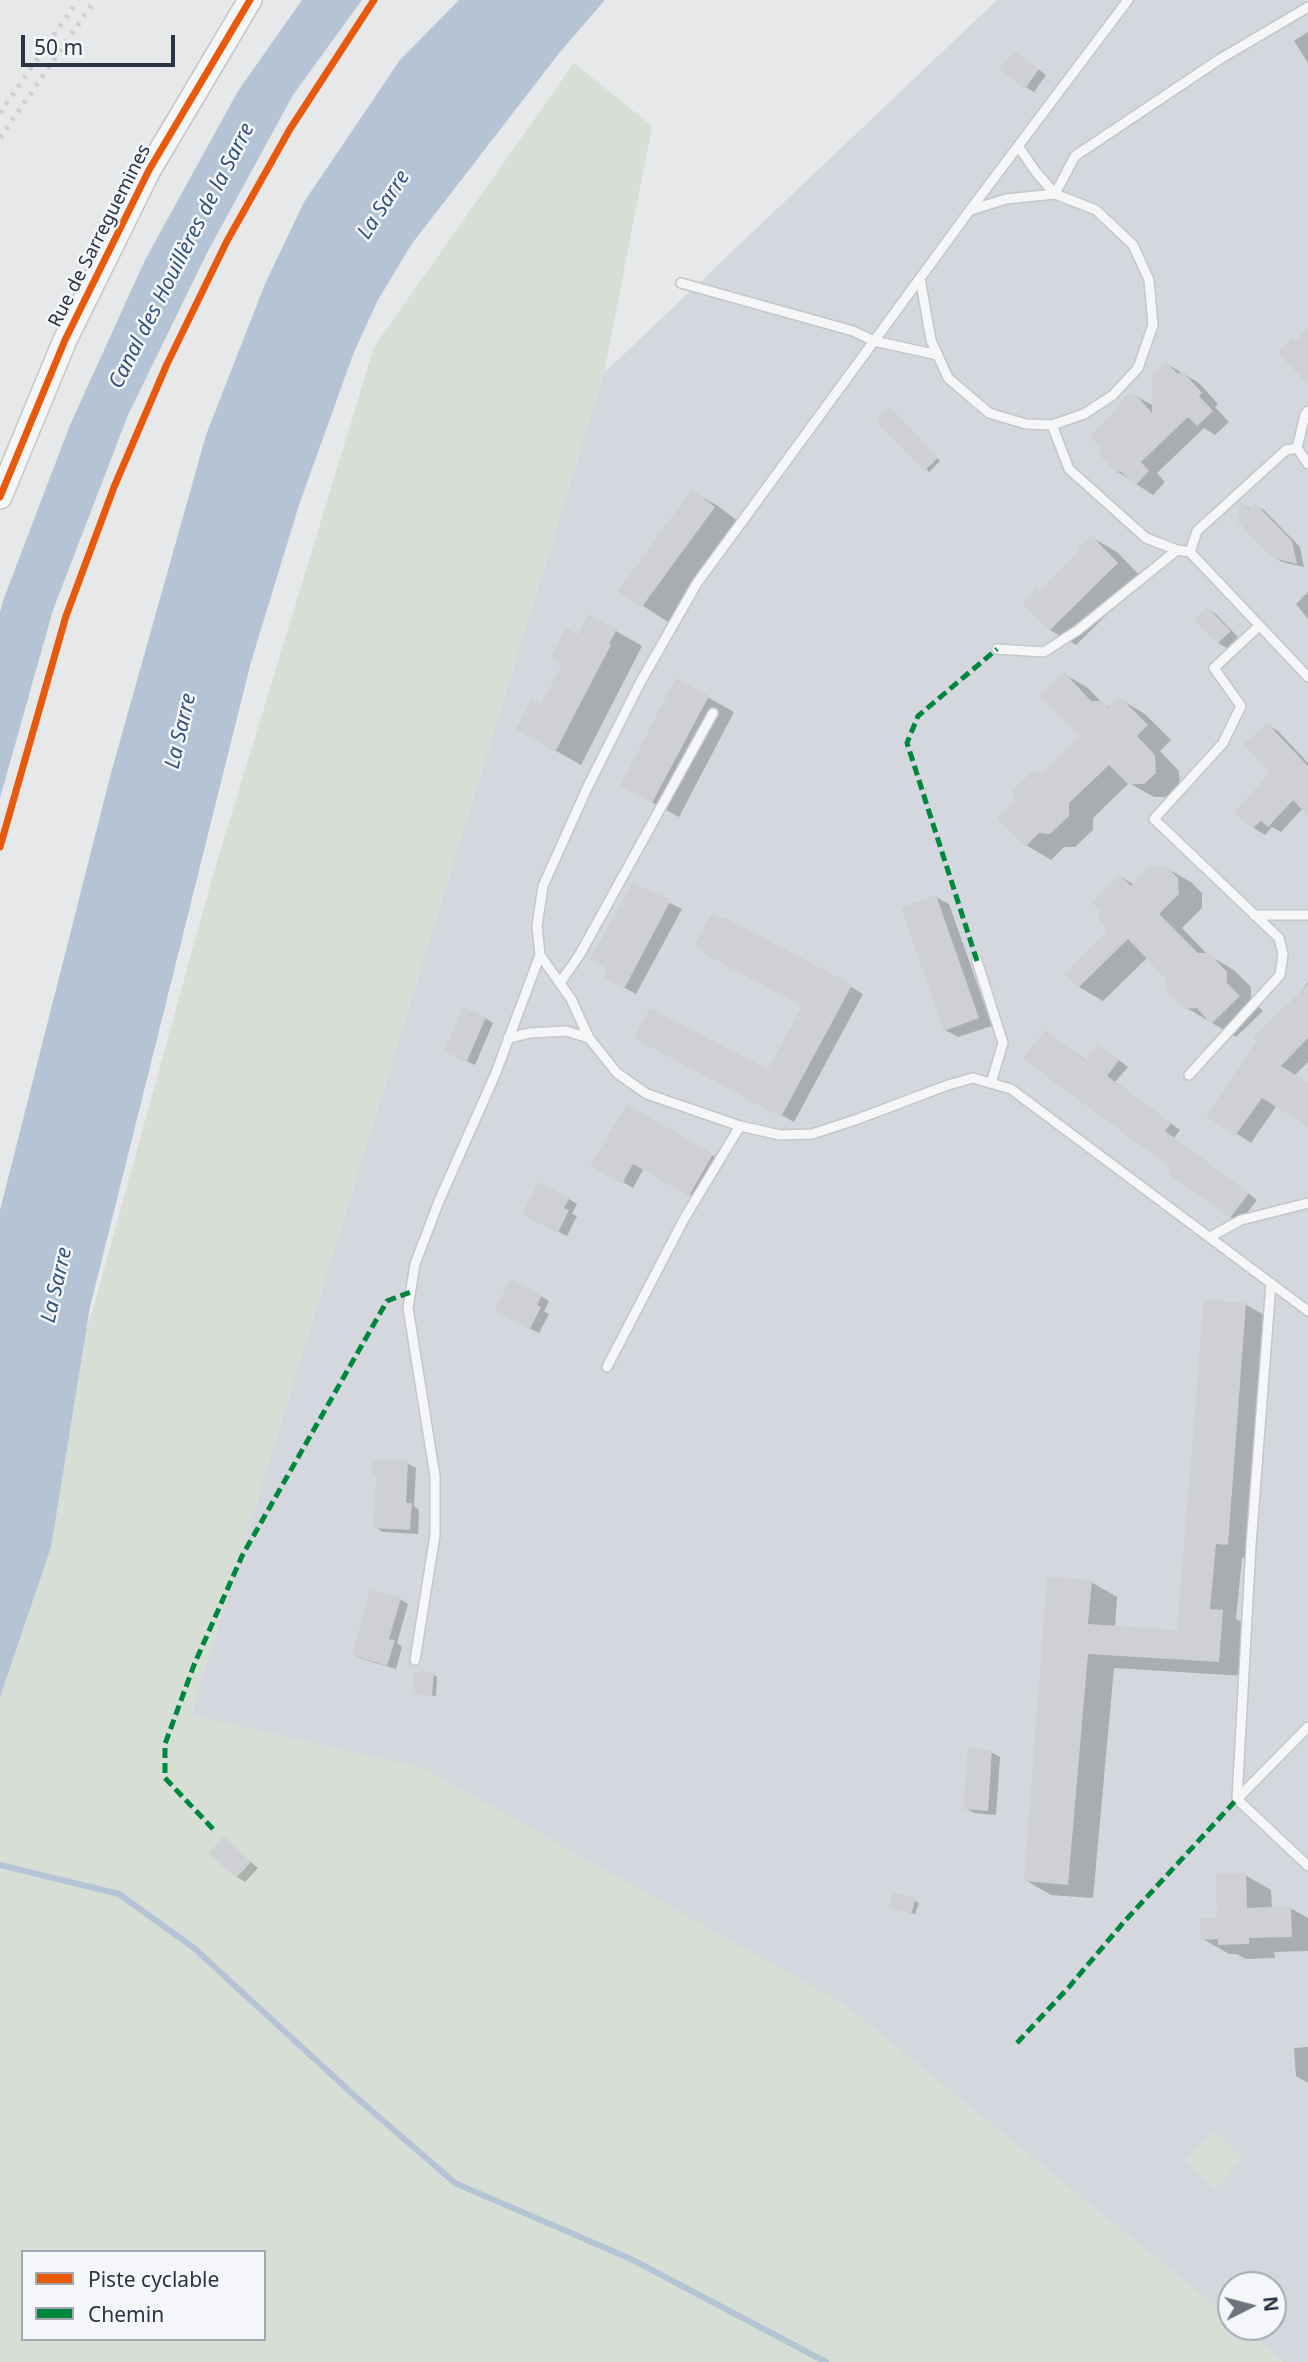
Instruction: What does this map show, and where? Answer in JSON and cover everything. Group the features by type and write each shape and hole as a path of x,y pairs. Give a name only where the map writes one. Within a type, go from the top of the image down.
{"street":[{"name":"Rue de Sarreguemines","path":"0,497 65,340 143,182 250,0"}],"lane":[{"path":"415,1660 435,1535 435,1476 408,1308 415,1264 540,955 537,926 543,886 588,786 641,681 697,583 970,210 1128,0"},
{"path":"1055,194 1074,156 1220,59 1308,7"},
{"path":"1018,146 1055,194"},
{"path":"920,278 931,340 948,378 989,413 1026,424 1052,425 1084,414 1114,395 1139,368 1153,325 1149,280 1133,245 1096,210 1055,194 1006,199 970,210"},
{"path":"681,283 853,331 874,341 938,355"},
{"path":"1297,448 1308,411"},
{"path":"1052,425 1069,469 1146,538 1190,552 1308,677"},
{"path":"1297,448 1308,464"},
{"path":"1190,552 1197,531 1286,450 1297,448"},
{"path":"997,649 1044,652 1078,630 1177,550"},
{"path":"1189,1075 1280,975 1283,954 1279,939 1153,819 1223,743 1241,706 1214,668 1259,626"},
{"path":"560,984 587,942 713,713"},
{"path":"1254,915 1308,915"},
{"path":"540,955 571,999 589,1038 617,1073 647,1094 740,1126 780,1135 812,1134 973,1078 1011,1089 1308,1311"},
{"path":"976,961 1003,1043 991,1083"},
{"path":"508,1038 530,1033 566,1031 589,1038"},
{"path":"607,1367 684,1219 740,1126"},
{"path":"1210,1237 1241,1220 1308,1203"},
{"path":"1271,1283 1250,1558 1237,1799 1308,1866"},
{"path":"1237,1799 1308,1727"}],"shaded area":[{"path":"997,0 1308,0 1308,2362 1280,2362 1282,2360 1258,2341 1287,2341 1287,2271 1217,2271 1217,2308 842,2003 191,1715 604,373"},
{"path":"574,63 652,126 604,373 191,1715 424,1768 842,2003 1217,2308 1217,2341 1258,2341 1283,2361 0,2362 0,1581 93,1309 213,875 374,347"},
{"path":"1213,2130 1243,2158 1215,2189 1185,2161"}],"water":[{"name":"Canal des Houillères de la Sarre","path":"302,0 362,0 293,95 208,251 128,415 53,610 0,798 0,612 4,598 70,425 145,260 238,91"},
{"name":"La Sarre","path":"459,0 605,0 560,52 411,245 378,300 354,352 299,505 251,662 90,1307 51,1547 0,1697 0,1210 111,773 206,435 265,284 304,202 400,60"}],"building":[{"path":"1014,51 1039,69 1025,89 999,70"},
{"path":"1308,328 1308,384 1278,353 1292,338 1295,341"},
{"path":"1166,362 1178,374 1182,371 1202,393 1199,396 1213,411 1197,426 1188,417 1141,462 1149,471 1135,486 1120,471 1117,474 1098,453 1102,449 1089,436 1120,406 1120,402 1128,394 1130,396 1134,393 1152,413 1152,376"},
{"path":"889,407 938,458 924,471 876,421"},
{"path":"692,489 715,507 641,608 618,591"},
{"path":"1240,501 1249,509 1255,503 1292,541 1297,564 1272,558 1238,522"},
{"path":"1091,535 1118,563 1049,631 1022,603 1036,589 1039,592"},
{"path":"1207,607 1231,631 1217,644 1194,620"},
{"path":"588,614 617,629 555,752 516,729 531,700 541,705 562,664 551,658 566,628 578,635"},
{"path":"1064,672 1091,701 1102,701 1108,708 1120,697 1148,725 1137,736 1155,755 1156,773 1144,784 1128,784 1109,765 1069,803 1069,816 1050,834 1039,833 1025,847 997,818 1014,801 1013,790 1032,772 1043,773 1080,736 1039,696"},
{"path":"676,678 709,696 652,803 620,786"},
{"path":"1267,723 1308,766 1308,816 1293,800 1268,827 1261,821 1252,829 1234,812 1270,773 1243,745"},
{"path":"1166,866 1178,878 1179,894 1159,914 1198,953 1209,953 1227,972 1227,983 1240,996 1211,1024 1197,1008 1184,1009 1166,990 1166,979 1128,939 1078,988 1064,974 1108,931 1099,921 1099,910 1091,902 1119,874 1131,886 1149,867"},
{"path":"632,883 671,900 624,989 603,977 607,969 590,960"},
{"path":"936,895 979,1018 944,1031 901,908"},
{"path":"712,913 722,918 723,916 852,985 781,1117 634,1038 650,1008 768,1069 802,1006 703,953 704,950 694,945"},
{"path":"1308,984 1308,1038 1281,1066 1308,1083 1308,1127 1262,1098 1235,1136 1206,1116 1256,1041 1253,1038"},
{"path":"463,1007 486,1017 467,1061 444,1052"},
{"path":"1045,1030 1085,1060 1098,1044 1119,1060 1107,1076 1171,1123 1165,1131 1249,1193 1230,1218 1167,1173 1171,1168 1023,1059"},
{"path":"627,1104 713,1154 689,1196 633,1164 622,1184 590,1166"},
{"path":"538,1182 570,1197 564,1208 569,1210 558,1233 522,1215"},
{"path":"510,1279 542,1295 537,1305 541,1307 530,1329 494,1312"},
{"path":"1204,1299 1246,1303 1228,1545 1216,1544 1210,1609 1223,1610 1219,1662 1088,1654 1068,1885 1024,1881 1047,1577 1092,1580 1088,1624 1177,1630"},
{"path":"373,1459 408,1461 406,1503 412,1503 410,1530 373,1528 376,1475 372,1474"},
{"path":"370,1590 401,1598 389,1639 395,1640 387,1666 352,1655"},
{"path":"414,1672 434,1673 432,1695 412,1694"},
{"path":"968,1748 992,1750 988,1811 963,1809"},
{"path":"224,1837 251,1862 236,1878 209,1853"},
{"path":"1246,1873 1247,1908 1291,1906 1292,1937 1249,1938 1249,1944 1218,1945 1218,1939 1201,1940 1200,1918 1217,1917 1216,1874"},
{"path":"893,1892 916,1899 911,1914 889,1907"}],"waterway":[{"path":"0,1865 119,1894 194,1948 357,2098 455,2183 631,2259 826,2362"}],"railway":[{"path":"0,113 78,0"},
{"path":"0,138 95,0"}],"marked path":[{"path":"977,961 907,743 918,716 997,649"},
{"path":"213,1829 165,1778 165,1744 194,1665 242,1556 387,1301 411,1292"},
{"path":"1017,2043 1237,1799"}],"cycle path":[{"path":"0,497 65,340 149,170 250,0"},
{"path":"0,847 66,616 114,487 167,364 227,241 290,129 374,0"}]}
